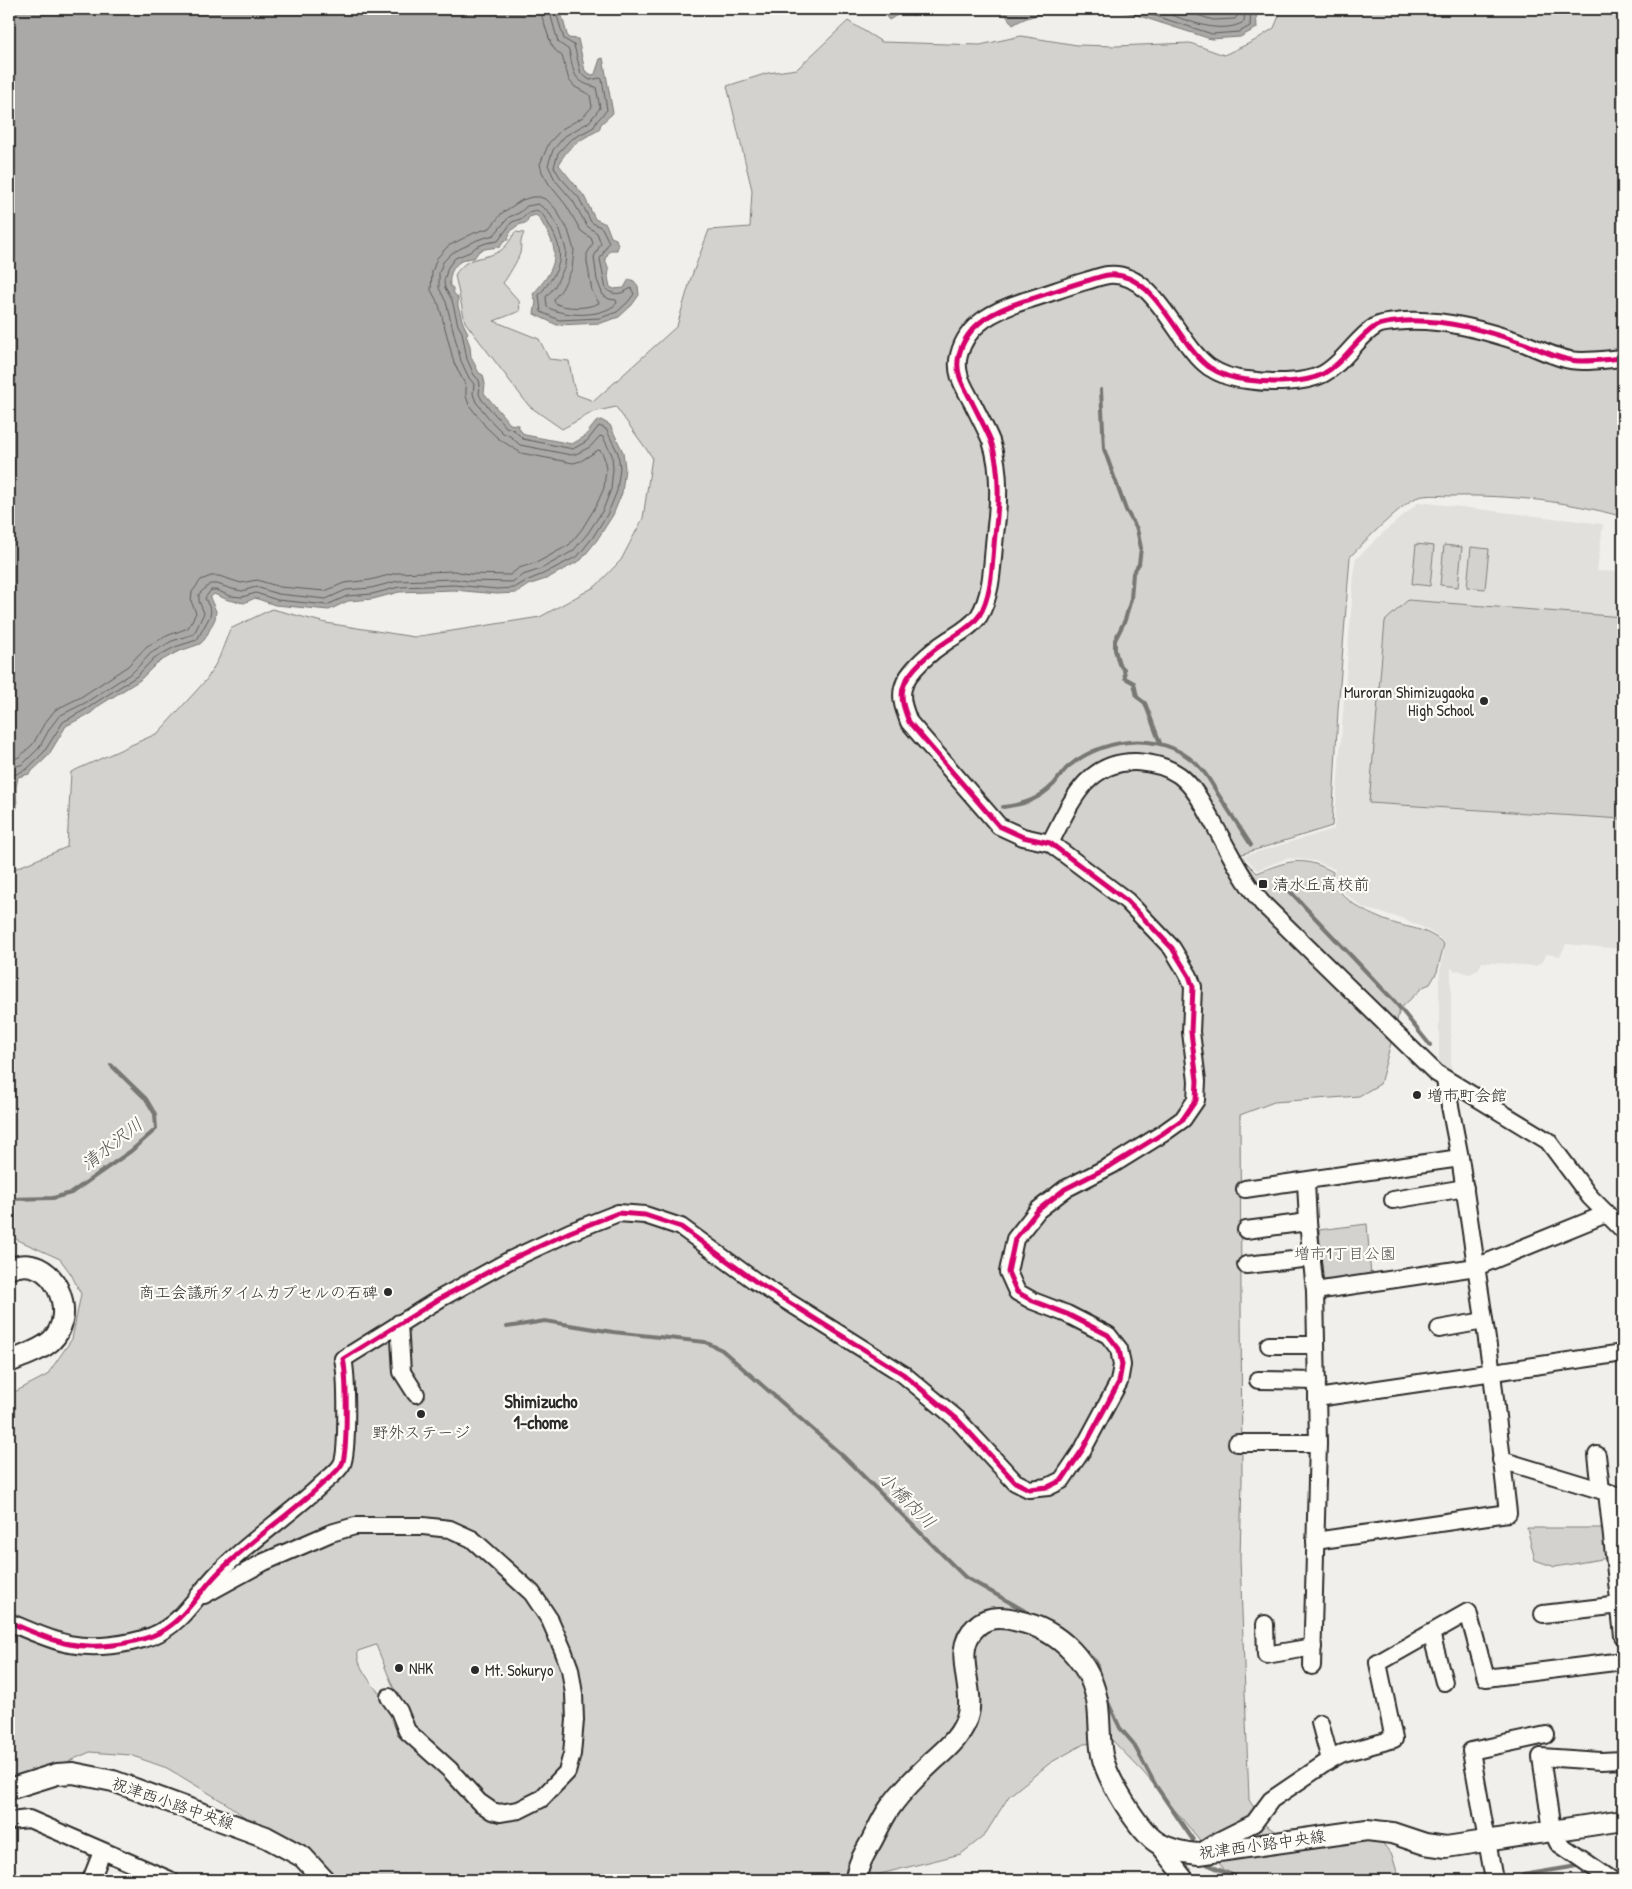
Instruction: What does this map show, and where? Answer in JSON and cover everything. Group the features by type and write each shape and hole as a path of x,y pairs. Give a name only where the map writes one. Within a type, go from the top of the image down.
{"main road":[{"path":"9,1269 27,1264 38,1267 48,1274 62,1296 62,1313 59,1330 50,1341 9,1362"},
{"path":"856,1880 862,1858 889,1808 914,1778 959,1735 968,1714 969,1694 964,1657 965,1644 975,1627 988,1619 1000,1617 1024,1622 1053,1634 1069,1646 1084,1664 1098,1706 1098,1730 1106,1769 1125,1804 1157,1843"},
{"name":"祝津西小路中央線","path":"9,1789 56,1774 73,1773 112,1781 266,1837 303,1857 324,1880"},
{"name":"祝津西小路中央線","path":"1157,1843 1190,1854 1198,1854 1367,1830 1392,1833 1425,1844 1446,1847 1623,1820"}],"street":[{"path":"9,1622 70,1644 110,1645 142,1639 162,1631 180,1619 216,1575 309,1496 341,1465 345,1454 346,1437 343,1359 441,1298 510,1260 570,1232 618,1213 645,1215 681,1227 755,1281 903,1374 957,1419 1015,1482 1029,1489 1048,1487 1062,1480 1083,1449 1119,1382 1122,1365 1119,1349 1108,1335 1017,1292 1008,1272 1015,1239 1038,1210 1065,1189 1112,1165 1183,1120 1196,1100 1191,1032 1193,987 1189,976 1172,948 1127,901 1050,843 1022,838 999,826 909,722 903,705 903,686 911,672 940,646 964,631 979,616 987,596 991,576 998,518 997,477 991,443 974,404 961,383 957,371 959,355 966,338 977,323 990,314 1109,275 1128,277 1144,287 1188,346 1208,366 1227,377 1249,381 1281,382 1324,374 1377,325 1406,321 1458,324 1503,336 1573,361 1623,358"},
{"path":"1050,843 1074,797 1087,780 1102,770 1128,762 1147,762 1162,766 1180,776 1201,800 1237,868 1249,888 1262,903 1436,1073 1548,1141 1590,1197 1623,1230"},
{"path":"1315,1541 1508,1513 1492,1372 1465,1188 1445,1080"},
{"path":"1245,1189 1306,1182 1460,1158"},
{"path":"1306,1182 1315,1291 1318,1443 1312,1666"},
{"path":"1394,1200 1465,1188"},
{"path":"1315,1291 1476,1267 1606,1214"},
{"path":"1246,1230 1308,1222"},
{"path":"1246,1264 1312,1258"},
{"path":"1439,1329 1484,1321"},
{"path":"399,1323 402,1372 416,1394"},
{"path":"1269,1345 1316,1345"},
{"path":"1317,1398 1623,1354"},
{"path":"1258,1380 1317,1381"},
{"path":"1238,1443 1318,1443"},
{"path":"1598,1455 1623,1636"},
{"path":"1501,1460 1623,1497"},
{"path":"197,1599 264,1562 331,1533 355,1526 450,1528 472,1539 532,1592 550,1620 566,1656 574,1694 575,1720 572,1754 567,1772 541,1799 534,1803 518,1810 500,1813 492,1811 479,1802 450,1770 407,1731 399,1711 389,1697"},
{"path":"1543,1614 1620,1605"},
{"path":"1198,1854 1218,1841 1254,1823 1271,1800 1330,1760 1343,1753 1394,1739 1378,1663 1468,1612 1486,1678 1623,1661"},
{"path":"1265,1624 1266,1655 1313,1646"},
{"path":"1431,1633 1444,1682"},
{"path":"1320,1723 1330,1760"},
{"path":"1494,1880 1471,1751 1546,1735"},
{"path":"1612,1880 1592,1875 1558,1843 1552,1830 1541,1757 1601,1761 1623,1760"},
{"path":"9,1821 29,1819 170,1880"},
{"path":"1157,1843 1186,1880"},
{"path":"91,1880 102,1852"}],"shaded area":[{"name":"Muroran Shimizugaoka High School","path":"1419,502 1603,524 1597,571 1623,572 1623,949 1566,944 1560,956 1546,954 1544,960 1536,966 1482,962 1478,970 1469,974 1458,970 1455,971 1451,968 1451,1073 1439,1062 1439,979 1445,944 1439,937 1401,918 1363,908 1333,883 1335,869 1315,861 1287,858 1257,870 1244,856 1334,829 1355,560"}],"green space":[{"path":"1282,9 1623,9 1623,517 1602,511 1539,500 1436,495 1419,497 1394,514 1350,557 1338,710 1332,826 1239,855 1257,873 1286,863 1313,863 1333,872 1331,882 1356,906 1387,921 1431,934 1444,944 1437,972 1430,984 1423,987 1400,1009 1380,1084 1359,1096 1274,1102 1240,1115 1242,1480 1240,1558 1249,1800 1266,1826 1296,1843 1346,1838 1380,1840 1392,1855 1397,1872 1402,1880 1233,1880 1144,1773 1113,1741 1084,1744 1050,1763 1009,1796 984,1836 961,1854 876,1875 879,1880 320,1880 287,1849 227,1804 167,1768 130,1755 90,1752 46,1771 9,1779 9,1395 47,1375 72,1339 81,1294 71,1274 60,1259 9,1236 9,878 14,869 67,847 71,772 158,733 207,679 219,658 230,629 272,609 326,623 414,637 540,617 596,586 621,560 643,518 652,457 616,407 593,412 562,429 529,406 465,322 455,275 460,268 470,261 500,251 507,245 515,232 524,233 519,256 503,283 519,301 520,311 494,321 539,339 549,359 569,361 577,395 594,401 677,326 691,278 709,230 750,227 752,190 727,86 768,73 797,69 848,21 882,42 980,45 1021,36 1077,45 1116,46 1190,43 1224,55 1254,41 1274,28","holes":["376,1645 396,1694 383,1698 362,1670 358,1651"]},
{"path":"1416,544 1434,546 1430,586 1412,584"},
{"path":"1444,545 1462,547 1458,587 1440,585"},
{"path":"1471,547 1489,549 1485,589 1467,587"},
{"path":"1408,600 1623,617 1623,819 1369,803 1385,621"},
{"name":"増市1丁目公園","path":"1367,1224 1371,1277 1323,1283 1319,1230"},
{"path":"1527,1528 1602,1528 1607,1558 1555,1567 1535,1560"}],"water":[{"path":"9,9 560,9 568,38 578,39 585,71 592,75 595,74 600,59 603,58 613,113 601,124 599,130 570,148 559,165 584,196 595,219 606,224 611,237 616,239 617,250 610,250 605,259 609,270 610,287 614,289 624,288 629,279 638,286 639,295 632,305 619,317 601,323 557,325 534,314 536,302 533,294 551,270 554,255 550,238 536,215 529,217 526,223 514,228 508,240 504,241 500,247 479,251 474,258 463,260 452,270 450,286 458,298 458,306 468,333 466,335 471,357 479,373 483,375 484,393 510,424 518,425 525,435 572,444 584,437 596,422 601,420 610,425 623,452 625,468 622,493 613,515 581,560 546,579 528,585 516,593 497,594 454,590 399,592 373,599 348,601 329,610 275,605 255,598 244,603 228,600 214,594 210,598 216,611 215,619 205,639 200,644 177,652 157,663 140,680 100,705 91,713 66,726 48,756 29,774 18,777 16,788 17,807 9,823"},
{"path":"880,9 965,9 950,11 944,14 926,13 913,15 902,12 889,20"},
{"path":"990,9 1097,9 1032,16 1013,25 1005,14"},
{"path":"1104,9 1256,9 1257,28 1240,37 1211,39 1130,13"}],"waterway":[{"path":"1101,390 1104,449 1126,510 1137,529 1141,548 1139,564 1133,573 1131,599 1125,620 1115,640 1115,650 1119,664 1124,669 1125,678 1134,683 1137,697 1145,703 1160,743"},
{"path":"1003,807 1025,803 1037,798 1054,784 1069,766 1102,748 1120,743 1156,743 1173,749 1189,758 1203,771 1251,845"},
{"path":"1285,886 1395,1002 1430,1045"},
{"name":"清水沢川","path":"9,1199 53,1198 71,1193 131,1151 156,1129 155,1114 146,1099 111,1065"},
{"name":"小橋内川","path":"507,1327 545,1321 613,1332 705,1342 722,1350 843,1456 965,1577 1034,1616"},
{"name":"小橋内川","path":"1079,1646 1096,1662 1100,1679"},
{"name":"小橋内川","path":"1106,1698 1120,1728 1133,1743 1156,1786 1193,1840"},
{"name":"小橋内川","path":"1206,1864 1244,1880"},
{"path":"1523,1875 1577,1866"}],"cycle path":[{"path":"9,1622 54,1640 89,1646 132,1642 163,1631 188,1609 229,1562 335,1473 342,1464 346,1429 343,1359 441,1298 510,1260 570,1232 618,1213 645,1215 681,1227 755,1281 903,1374 957,1419 1015,1482 1029,1489 1048,1487 1062,1480 1083,1449 1119,1382 1122,1365 1119,1349 1108,1335 1017,1292 1008,1272 1015,1239 1038,1210 1065,1189 1112,1165 1183,1119 1196,1100 1197,1081 1191,1032 1193,987 1189,976 1172,948 1127,901 1050,843 1023,837 999,826 909,722 906,714 902,692 905,681 928,655 976,620 984,607 991,577 998,500 998,476 991,441 959,375 958,362 963,344 976,326 984,319 1003,309 1108,275 1124,277 1139,284 1164,310 1197,356 1209,367 1232,378 1265,382 1306,380 1323,374 1337,364 1362,337 1376,326 1405,321 1436,322 1481,330 1570,360 1589,361 1623,358"}],"place":[{"name":"Muroran Shimizugaoka High School","path":"1484,701"},
{"name":"清水丘高校前","path":"1263,884"},
{"name":"増市町会館","path":"1417,1095"},
{"name":"商工会議所タイムカプセルの石碑","path":"388,1292"},
{"name":"野外ステージ","path":"421,1414"},
{"name":"NHK","path":"399,1668"},
{"name":"Mt. Sokuryo","path":"475,1670"}],"district":[{"name":"Shimizucho 1-chome","path":"541,1412"}]}
